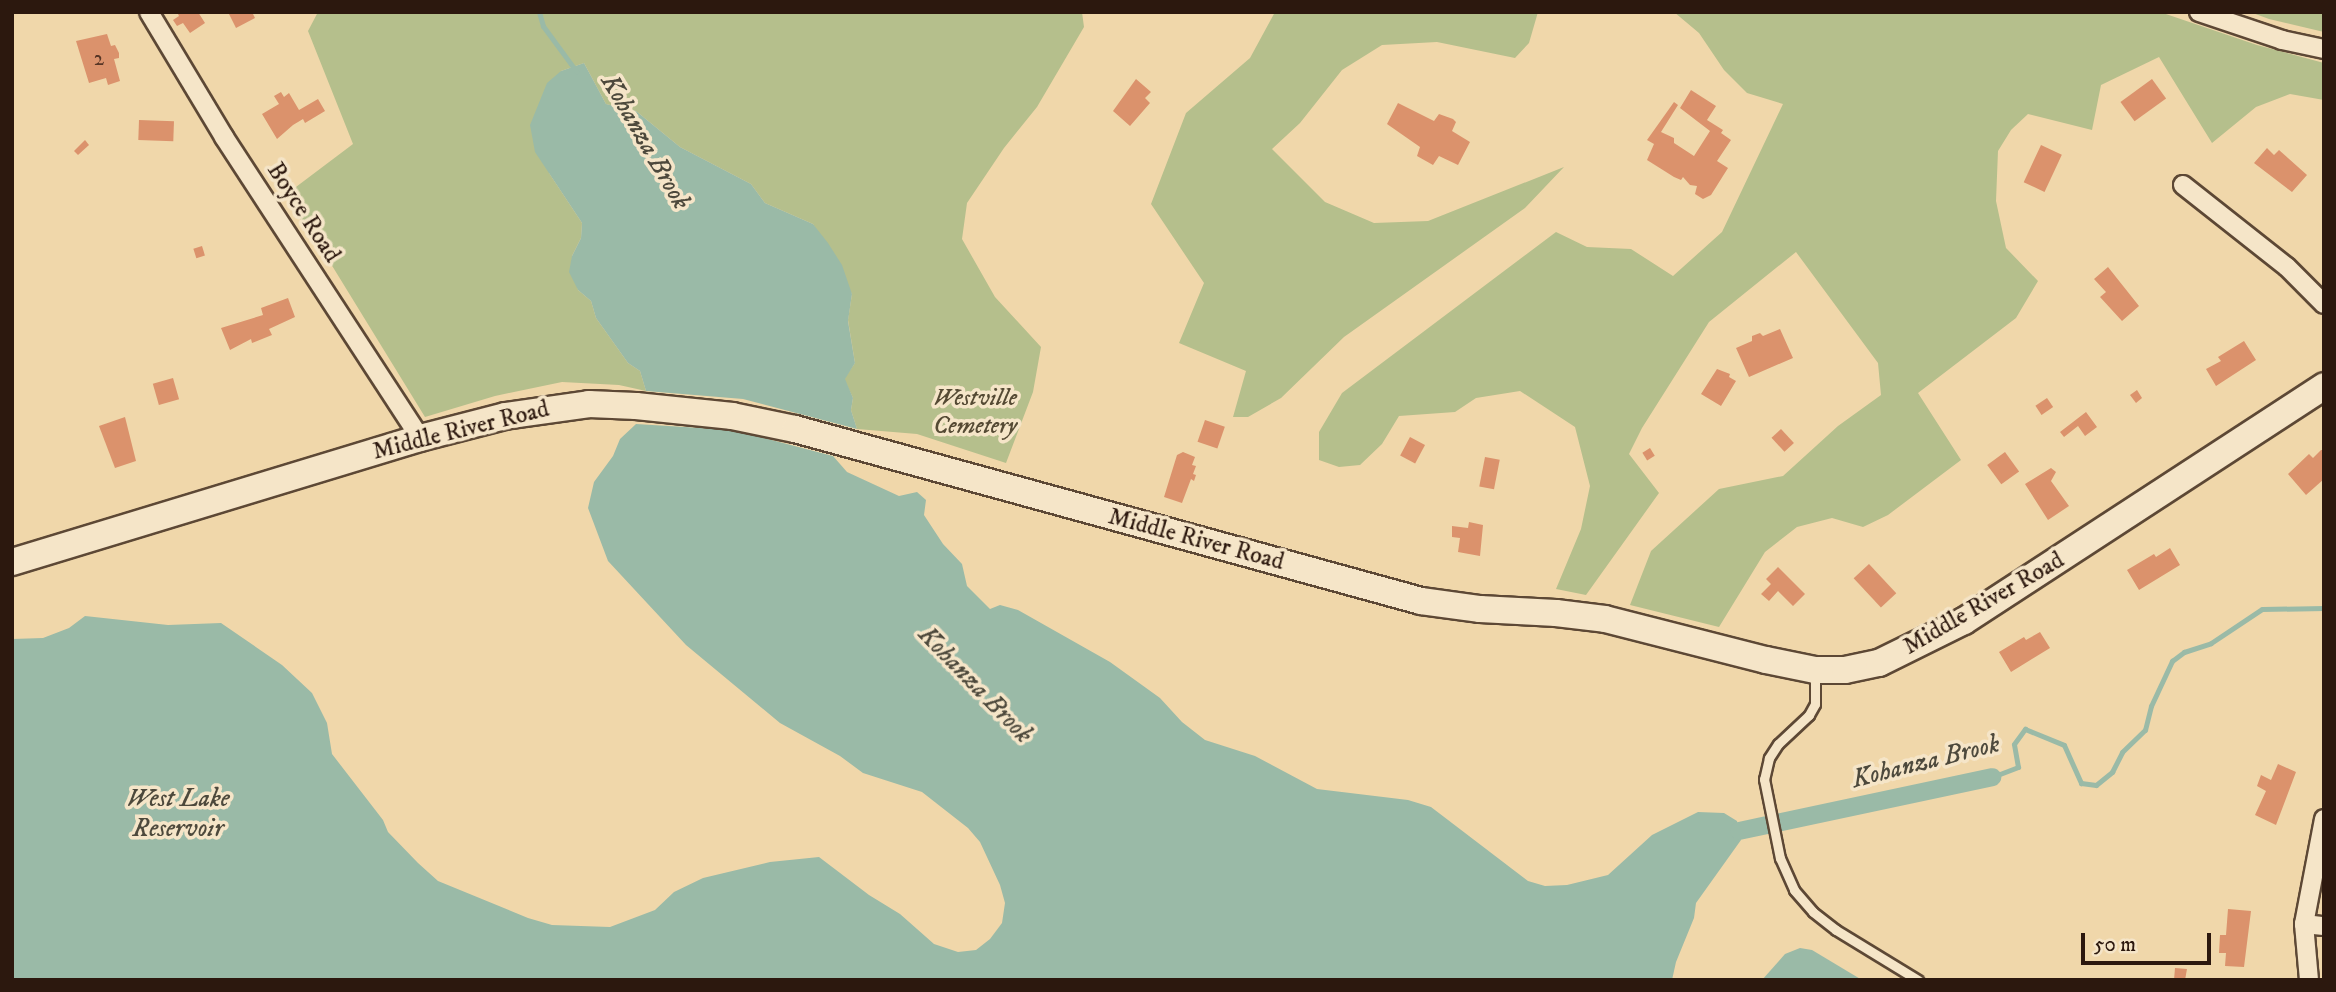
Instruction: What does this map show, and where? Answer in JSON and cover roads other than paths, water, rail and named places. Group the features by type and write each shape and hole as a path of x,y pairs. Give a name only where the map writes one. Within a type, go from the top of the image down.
{"main road":[{"name":"Middle River Road","path":"12,562 420,439 505,416 589,404 688,410 732,416 825,436 1041,499 1421,601 1480,610 1556,613 1605,619 1815,670 1844,670 1879,663 1965,621 2324,386"}],"street":[{"name":"Boyce Road","path":"149,12 224,137 420,439"},
{"path":"2199,12 2282,40 2324,49"},
{"path":"2183,185 2287,267 2324,303"},
{"path":"2309,980 2304,924 2309,882 2324,818"},
{"path":"2304,924 2324,926"}],"lane":[{"path":"1815,670 1815,704 1809,715 1778,744 1769,758 1764,779 1780,858 1794,890 1813,912 1836,930 1918,980"}],"water":[{"path":"584,63 606,104 636,111 680,147 751,184 765,203 813,224 828,243 842,265 852,294 848,321 855,363 845,379 853,398 851,410 857,429 743,399 646,391 640,371 628,363 596,318 591,301 578,290 569,272 572,256 581,238 582,223 535,152 530,125 547,83 561,71"},
{"name":"West Lake Reservoir","path":"636,424 733,430 833,456 847,472 899,496 917,492 926,500 924,515 943,544 962,564 967,586 990,609 1000,605 1018,610 1110,662 1160,698 1182,722 1205,740 1255,756 1317,789 1408,800 1431,807 1528,881 1545,886 1567,885 1608,875 1652,835 1698,812 1724,813 1737,821 1741,840 1696,903 1694,918 1676,962 1672,980 12,980 12,639 43,638 69,628 85,616 168,625 221,623 282,665 312,693 327,723 332,754 383,820 388,832 418,863 438,881 528,918 552,925 610,927 655,910 674,892 703,878 770,862 819,857 869,895 900,914 934,944 958,952 976,950 990,939 1002,923 1005,903 1000,885 980,842 968,828 922,792 863,773 840,756 780,723 686,645 608,561 588,508 594,482 613,456 620,439"},
{"path":"1800,948 1812,950 1862,980 1762,980 1785,954"}],"waterway":[{"name":"Kohanza Brook","path":"539,12 543,26 576,71"},
{"name":"Kohanza Brook","path":"1992,777 2018,767 2014,744 2025,729 2064,745 2081,783 2096,785 2112,772 2122,752 2145,730 2151,706 2172,661 2184,652 2211,643 2262,609 2324,608"},
{"name":"Kohanza Brook","path":"1739,831 1992,777"}],"park label":[{"name":"Westville Cemetery","path":"975,413"}]}
